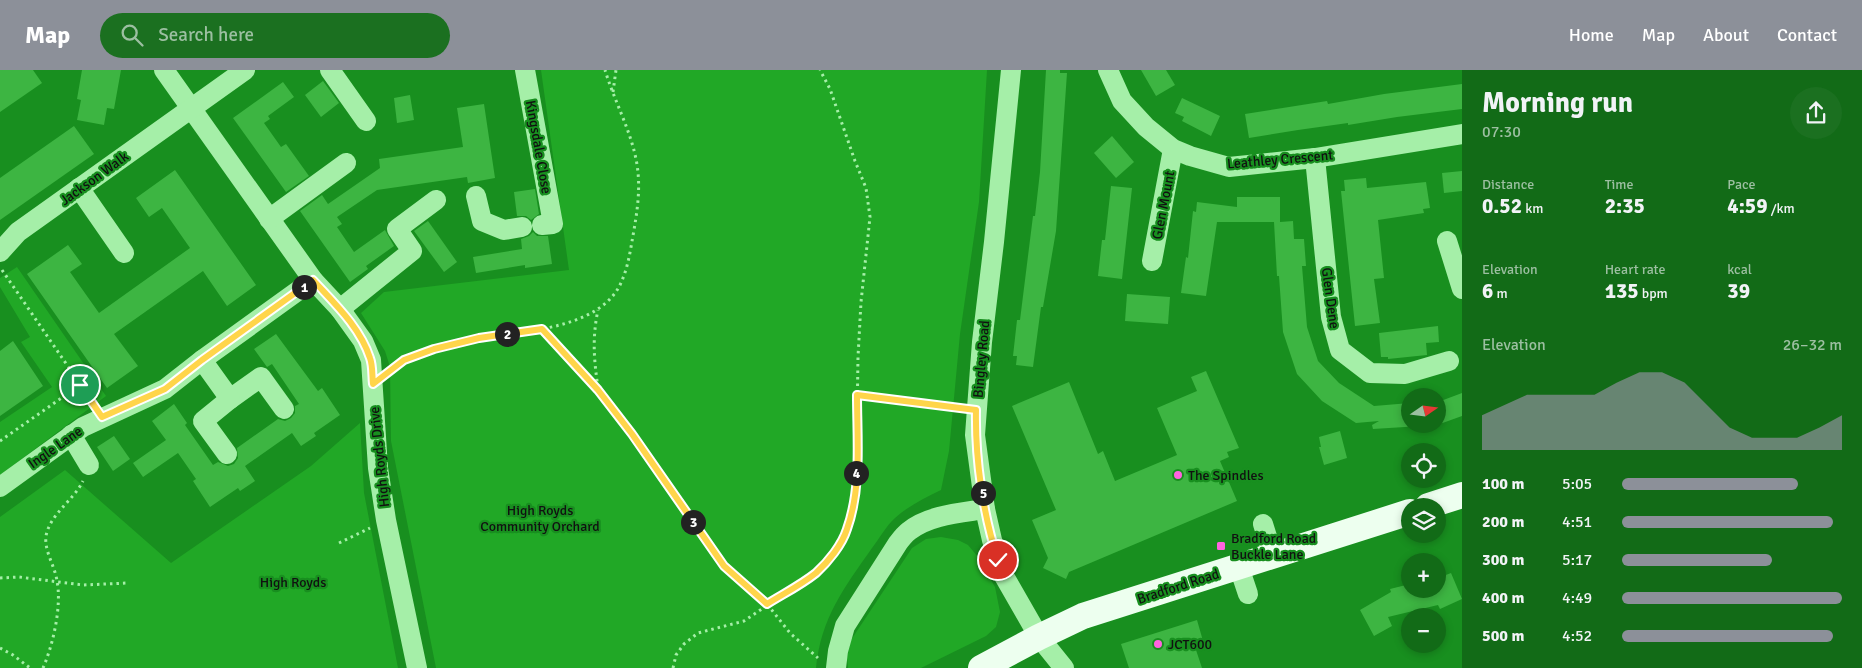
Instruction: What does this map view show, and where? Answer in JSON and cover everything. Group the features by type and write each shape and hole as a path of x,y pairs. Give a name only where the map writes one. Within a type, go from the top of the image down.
{"main road":[{"path":"1446,500 1462,495"},
{"name":"Bradford Road","path":"981,668 1083,616 1401,515"}],"street":[{"name":"High Royds Drive","path":"164,70 313,280 340,309 363,341 370,360 378,468 386,520 417,668"},
{"name":"Jackson Walk","path":"0,252 18,232 245,70"},
{"path":"330,70 366,121"},
{"name":"Kingsdale Close","path":"525,70 548,224"},
{"name":"Bingley Road","path":"1011,70 982,342 975,435 985,509 992,540 1004,576 1039,637 1064,668"},
{"name":"Leathley Crescent","path":"1108,70 1122,101 1146,127 1173,149 1190,156 1229,166 1315,158 1462,134"},
{"name":"Glen Mount","path":"1152,261 1173,149"},
{"name":"Glen Dene","path":"1315,158 1330,317 1340,350 1370,373 1405,374 1450,362"},
{"path":"269,218 346,162"},
{"path":"79,188 124,254"},
{"path":"476,196 482,221 504,230 522,228"},
{"path":"340,309 412,252 397,229 436,200"},
{"path":"1447,241 1462,289"},
{"name":"Ingle Lane","path":"0,487 83,427 165,389 313,280"},
{"path":"202,360 230,399"},
{"path":"228,454 203,421 230,399 261,377 284,409"},
{"path":"71,435 89,465"},
{"path":"831,666 846,626 903,537 915,528 940,517 985,509"},
{"path":"1263,524 1273,556"},
{"path":"1239,567 1248,594"}],"path":[{"path":"373,384 404,360 434,349 479,338 542,329 569,322 598,310 612,297 623,280 630,255 640,180 636,157 628,131 613,94 606,70"},
{"path":"613,94 616,70"},
{"path":"673,668 676,655 684,644 698,633 744,620 815,573 833,554 847,530 856,488 861,302 870,217 866,188 854,161 830,89 820,70"},
{"path":"0,267 102,417"},
{"path":"598,310 594,333 594,360 598,390"},
{"path":"542,329 598,390 632,434 724,566 767,604 790,633 811,653 831,666"},
{"path":"0,441 80,385"},
{"path":"857,395 976,410"},
{"path":"43,668 52,642 58,602 57,581 46,536 56,517 79,488 89,465"},
{"path":"339,543 386,520"},
{"path":"0,578 19,577 83,585 128,584"},
{"path":"0,648 30,668"}],"green space":[{"name":"High Royds Community Orchard","path":"541,70 987,70 979,202 960,334 949,451 941,490 917,502 892,521 852,577 835,604 823,634 816,668 436,668 391,441 390,367 385,351 361,313 384,292 569,270"},
{"path":"17,267 106,396 0,475 0,422 52,387 21,342 30,337 0,287 0,278"},
{"name":"High Royds","path":"360,423 364,493 398,668 0,668 0,517 65,470 171,563 311,466"},
{"path":"941,537 958,540 968,545 978,557 995,587 1000,612 996,627 986,636 921,668 848,668 847,658 851,640 912,548 926,539"}],"building":[{"path":"0,70 33,70 42,83 0,112"},
{"path":"82,70 121,70 114,109 107,108 104,125 77,120 81,100 77,99"},
{"path":"1046,70 1060,70 1060,73 1067,73 1056,231 1043,307 1041,307 1033,367 1016,365 1017,356 1013,356 1017,320 1020,320 1033,216 1035,216 1040,172"},
{"path":"1141,70 1166,70 1175,85 1156,96"},
{"path":"323,81 339,103 321,117 305,95"},
{"path":"283,82 294,97 268,116 270,119 264,123 281,147 286,144 309,176 286,192 233,118"},
{"path":"1462,84 1462,109 1348,125 1348,123 1249,138 1245,114 1327,101 1328,104 1384,94"},
{"path":"410,95 414,120 397,123 394,98"},
{"path":"1182,98 1220,116 1211,136 1182,121 1184,117 1175,113"},
{"path":"484,104 495,178 468,183 467,177 377,190 337,217 342,224 337,227 354,252 385,230 394,246 366,266 368,269 350,282 300,211 322,195 328,204 380,168 379,159 463,147 457,108"},
{"path":"74,126 94,154 0,220 0,178"},
{"path":"1112,136 1134,162 1116,178 1094,153"},
{"path":"175,170 256,285 227,306 203,271 114,334 138,366 107,388 27,274 68,245 82,264 70,272 99,313 190,248 162,208 149,217 136,198"},
{"path":"1462,171 1462,191 1444,193 1442,173"},
{"path":"1366,178 1367,188 1426,182 1430,208 1423,209 1424,213 1378,220 1384,278 1374,279 1380,323 1355,326 1341,191 1345,191 1344,180"},
{"path":"1111,186 1132,188 1122,279 1098,276 1102,240 1105,240"},
{"path":"535,189 539,214 531,220 526,216 517,216 514,192"},
{"path":"1237,197 1280,197 1280,222 1293,221 1294,239 1304,239 1306,266 1302,266 1307,327 1318,361 1339,383 1374,406 1401,404 1401,427 1373,429 1372,425 1379,421 1356,423 1322,401 1297,374 1283,332 1274,222 1217,222 1206,296 1181,293 1186,257 1188,258 1193,211 1196,212 1197,202 1237,207"},
{"path":"428,221 457,262 444,272 414,231"},
{"path":"533,232 537,236 548,236 552,264 525,268 525,265 476,273 473,257 522,249 521,239"},
{"path":"1127,294 1170,297 1168,324 1125,321"},
{"path":"1438,326 1439,342 1426,343 1427,355 1388,359 1388,357 1381,357 1379,333"},
{"path":"276,334 318,391 322,388 340,415 314,433 316,436 301,446 292,433 245,466 255,481 240,491 238,488 210,507 193,481 196,479 178,453 143,477 133,463 166,440 152,421 174,404 187,423 185,425 213,465 218,462 228,466 234,464 238,458 237,448 278,419 285,421 291,418 295,413 295,406 299,404 272,364 267,367 254,349"},
{"path":"13,341 43,386 0,416 0,351"},
{"name":"The Spindles","path":"1206,371 1239,448 1227,452 1229,457 1220,461 1237,501 1069,572 1066,579 1043,568 1048,558 1032,520 1056,510 1012,406 1069,382 1098,454 1103,451 1115,481 1177,455 1157,408 1197,391 1191,377"},
{"path":"1462,393 1462,416 1446,422 1446,399"},
{"path":"1340,431 1347,458 1324,465 1319,447 1321,447 1319,437"},
{"path":"114,436 130,459 113,471 97,447"},
{"path":"1451,573 1462,599 1442,608 1440,608 1438,605 1426,608 1401,608 1401,614 1388,617 1392,626 1374,636 1360,610 1391,592 1390,589 1401,586 1401,598 1446,598 1446,575"},
{"name":"JCT600","path":"1197,620 1203,641 1194,644 1202,668 1129,668 1121,644"}],"place":[{"name":"The Spindles","path":"1178,475"},
{"name":"Bradford Road Buckle Lane","path":"1221,546"},
{"name":"JCT600","path":"1158,644"}],"route":[{"path":"80,385 102,417 165,389 313,280 340,309 363,341 370,360 373,384 404,360 434,349 479,338 542,329 598,390 632,434 724,566 767,604 792,590 815,573 833,554 847,530 856,488 857,395 976,410 975,435 985,509 998,560"}]}
